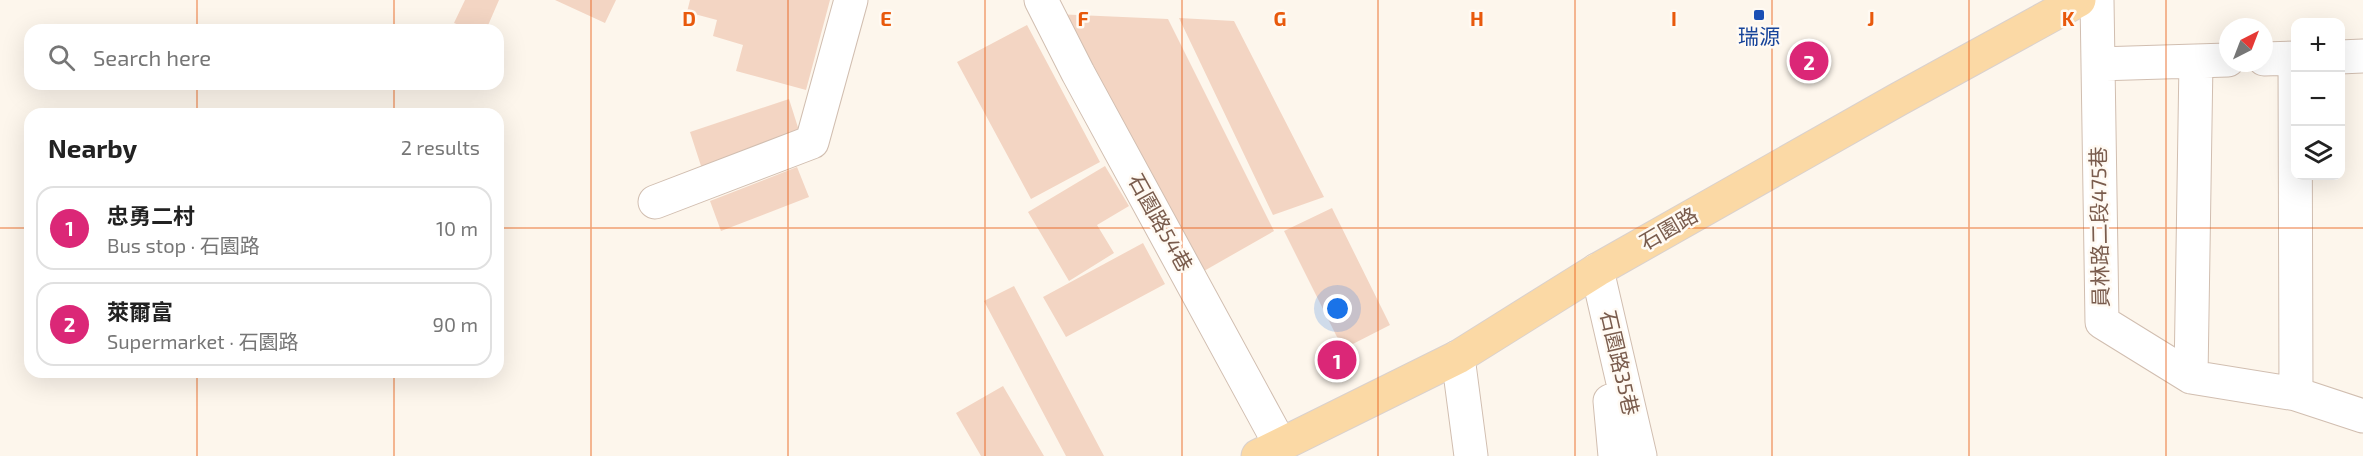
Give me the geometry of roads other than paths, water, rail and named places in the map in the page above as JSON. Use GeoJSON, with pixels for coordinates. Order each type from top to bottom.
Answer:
{"type":"FeatureCollection","features":[{"type":"Feature","properties":{"kind":"main road","name":"石園路"},"geometry":{"type":"LineString","coordinates":[[1269,450],[1458,357],[1597,270],[2079,0]]}},
{"type":"Feature","properties":{"kind":"lane"},"geometry":{"type":"LineString","coordinates":[[655,202],[812,142],[851,0]]}},
{"type":"Feature","properties":{"kind":"lane","name":"石園路54巷"},"geometry":{"type":"LineString","coordinates":[[1041,0],[1269,450]]}},
{"type":"Feature","properties":{"kind":"lane","name":"員林路二段475巷"},"geometry":{"type":"LineString","coordinates":[[2097,0],[2102,322],[2191,377],[2296,394],[2363,416]]}},
{"type":"Feature","properties":{"kind":"lane"},"geometry":{"type":"LineString","coordinates":[[2345,57],[2363,56]]}},
{"type":"Feature","properties":{"kind":"lane"},"geometry":{"type":"LineString","coordinates":[[2273,59],[2291,58]]}},
{"type":"Feature","properties":{"kind":"lane"},"geometry":{"type":"LineString","coordinates":[[2098,64],[2212,60],[2191,377]]}},
{"type":"Feature","properties":{"kind":"lane"},"geometry":{"type":"LineString","coordinates":[[2295,72],[2296,394]]}},
{"type":"Feature","properties":{"kind":"lane"},"geometry":{"type":"LineString","coordinates":[[1597,270],[1615,456]]}},
{"type":"Feature","properties":{"kind":"lane","name":"石園路35巷"},"geometry":{"type":"LineString","coordinates":[[1597,270],[1640,456]]}},
{"type":"Feature","properties":{"kind":"lane"},"geometry":{"type":"LineString","coordinates":[[1458,357],[1471,456]]}},
{"type":"Feature","properties":{"kind":"place","name":"瑞源"},"geometry":{"type":"Point","coordinates":[1759,15]}},
{"type":"Feature","properties":{"kind":"place","name":"萊爾富"},"geometry":{"type":"Point","coordinates":[1809,61]}},
{"type":"Feature","properties":{"kind":"place","name":"忠勇二村"},"geometry":{"type":"Point","coordinates":[1337,360]}}]}
